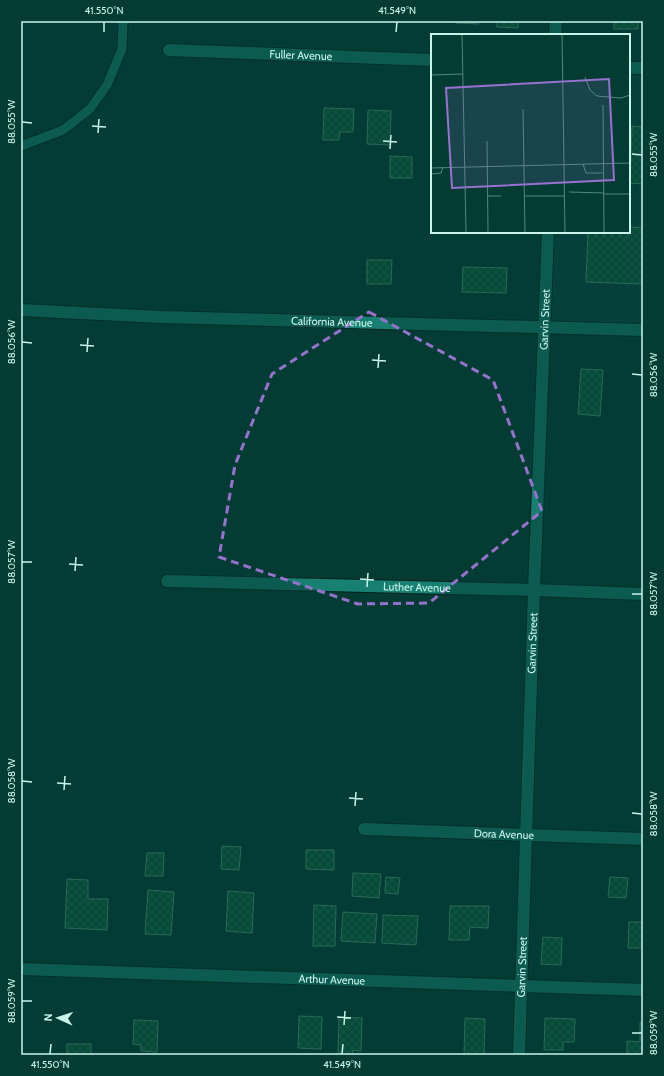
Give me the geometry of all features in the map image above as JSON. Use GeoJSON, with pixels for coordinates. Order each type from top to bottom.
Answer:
{"type":"FeatureCollection","features":[{"type":"Feature","properties":{"kind":"street"},"geometry":{"type":"LineString","coordinates":[[555,34],[556,21]]}},
{"type":"Feature","properties":{"kind":"street","name":"Fuller Avenue"},"geometry":{"type":"LineString","coordinates":[[169,50],[431,60]]}},
{"type":"Feature","properties":{"kind":"street"},"geometry":{"type":"LineString","coordinates":[[630,68],[643,68]]}},
{"type":"Feature","properties":{"kind":"street","name":"Garvin Street"},"geometry":{"type":"LineString","coordinates":[[519,1055],[534,590],[548,233]]}},
{"type":"Feature","properties":{"kind":"street","name":"California Avenue"},"geometry":{"type":"LineString","coordinates":[[21,310],[161,317],[643,330]]}},
{"type":"Feature","properties":{"kind":"street","name":"Luther Avenue"},"geometry":{"type":"LineString","coordinates":[[167,581],[643,594]]}},
{"type":"Feature","properties":{"kind":"street","name":"Dora Avenue"},"geometry":{"type":"LineString","coordinates":[[364,830],[527,834],[643,839]]}},
{"type":"Feature","properties":{"kind":"street","name":"Arthur Avenue"},"geometry":{"type":"LineString","coordinates":[[21,969],[643,990]]}},
{"type":"Feature","properties":{"kind":"lane"},"geometry":{"type":"LineString","coordinates":[[21,146],[64,130],[90,109],[107,85],[122,49],[123,21]]}},
{"type":"Feature","properties":{"kind":"highlighted area"},"geometry":{"type":"Polygon","coordinates":[[[369,312],[493,380],[542,511],[429,603],[358,604],[219,557],[235,465],[272,374],[369,312]]]}},
{"type":"Feature","properties":{"kind":"shaded area"},"geometry":{"type":"Polygon","coordinates":[[[630,71],[643,72],[643,326],[549,323],[552,233],[630,233],[630,71]]]}},
{"type":"Feature","properties":{"kind":"building"},"geometry":{"type":"Polygon","coordinates":[[[456,21],[478,21],[478,24],[456,23],[456,21]]]}},
{"type":"Feature","properties":{"kind":"building"},"geometry":{"type":"Polygon","coordinates":[[[497,21],[518,21],[518,28],[497,27],[497,21]]]}},
{"type":"Feature","properties":{"kind":"building"},"geometry":{"type":"Polygon","coordinates":[[[614,21],[638,21],[638,29],[614,29],[614,21]]]}},
{"type":"Feature","properties":{"kind":"building"},"geometry":{"type":"Polygon","coordinates":[[[324,108],[354,109],[353,132],[340,132],[339,140],[323,140],[324,108]]]}},
{"type":"Feature","properties":{"kind":"building"},"geometry":{"type":"Polygon","coordinates":[[[368,110],[391,111],[390,145],[367,144],[368,110]]]}},
{"type":"Feature","properties":{"kind":"building"},"geometry":{"type":"Polygon","coordinates":[[[632,126],[643,127],[643,184],[630,183],[632,126]]]}},
{"type":"Feature","properties":{"kind":"building"},"geometry":{"type":"Polygon","coordinates":[[[390,156],[412,157],[412,178],[390,178],[390,156]]]}},
{"type":"Feature","properties":{"kind":"building"},"geometry":{"type":"Polygon","coordinates":[[[630,227],[643,228],[643,284],[586,282],[588,233],[630,233],[630,227]]]}},
{"type":"Feature","properties":{"kind":"building"},"geometry":{"type":"Polygon","coordinates":[[[367,260],[392,260],[391,284],[367,284],[367,260]]]}},
{"type":"Feature","properties":{"kind":"building"},"geometry":{"type":"Polygon","coordinates":[[[463,267],[507,268],[506,293],[462,292],[463,267]]]}},
{"type":"Feature","properties":{"kind":"building"},"geometry":{"type":"Polygon","coordinates":[[[581,369],[603,370],[600,416],[578,414],[581,369]]]}},
{"type":"Feature","properties":{"kind":"building"},"geometry":{"type":"Polygon","coordinates":[[[222,846],[241,847],[239,870],[221,869],[222,846]]]}},
{"type":"Feature","properties":{"kind":"building"},"geometry":{"type":"Polygon","coordinates":[[[306,850],[334,850],[334,870],[306,869],[306,850]]]}},
{"type":"Feature","properties":{"kind":"building"},"geometry":{"type":"Polygon","coordinates":[[[147,853],[164,853],[163,876],[145,876],[147,853]]]}},
{"type":"Feature","properties":{"kind":"building"},"geometry":{"type":"Polygon","coordinates":[[[353,873],[381,874],[379,898],[352,896],[353,873]]]}},
{"type":"Feature","properties":{"kind":"building"},"geometry":{"type":"Polygon","coordinates":[[[386,877],[400,878],[398,894],[385,893],[386,877]]]}},
{"type":"Feature","properties":{"kind":"building"},"geometry":{"type":"Polygon","coordinates":[[[610,877],[628,878],[626,898],[608,897],[610,877]]]}},
{"type":"Feature","properties":{"kind":"building"},"geometry":{"type":"Polygon","coordinates":[[[67,879],[88,880],[88,899],[108,899],[107,930],[65,928],[67,879]]]}},
{"type":"Feature","properties":{"kind":"building"},"geometry":{"type":"Polygon","coordinates":[[[148,890],[174,892],[171,935],[145,934],[148,890]]]}},
{"type":"Feature","properties":{"kind":"building"},"geometry":{"type":"Polygon","coordinates":[[[228,891],[254,893],[252,933],[226,931],[228,891]]]}},
{"type":"Feature","properties":{"kind":"building"},"geometry":{"type":"Polygon","coordinates":[[[314,905],[336,906],[335,946],[313,946],[314,905]]]}},
{"type":"Feature","properties":{"kind":"building"},"geometry":{"type":"Polygon","coordinates":[[[450,906],[489,906],[488,928],[470,927],[469,940],[449,940],[450,906]]]}},
{"type":"Feature","properties":{"kind":"building"},"geometry":{"type":"Polygon","coordinates":[[[343,912],[377,914],[375,943],[341,941],[343,912]]]}},
{"type":"Feature","properties":{"kind":"building"},"geometry":{"type":"Polygon","coordinates":[[[383,915],[418,916],[416,945],[382,943],[383,915]]]}},
{"type":"Feature","properties":{"kind":"building"},"geometry":{"type":"Polygon","coordinates":[[[629,922],[643,922],[643,948],[628,948],[629,922]]]}},
{"type":"Feature","properties":{"kind":"building"},"geometry":{"type":"Polygon","coordinates":[[[543,937],[562,938],[561,965],[541,964],[543,937]]]}},
{"type":"Feature","properties":{"kind":"building"},"geometry":{"type":"Polygon","coordinates":[[[299,1016],[322,1017],[321,1049],[298,1048],[299,1016]]]}},
{"type":"Feature","properties":{"kind":"building"},"geometry":{"type":"Polygon","coordinates":[[[339,1017],[362,1018],[361,1051],[353,1050],[352,1055],[338,1055],[339,1017]]]}},
{"type":"Feature","properties":{"kind":"building"},"geometry":{"type":"Polygon","coordinates":[[[465,1018],[485,1019],[484,1055],[464,1055],[465,1018]]]}},
{"type":"Feature","properties":{"kind":"building"},"geometry":{"type":"Polygon","coordinates":[[[545,1018],[575,1019],[574,1042],[563,1042],[563,1050],[544,1050],[545,1018]]]}},
{"type":"Feature","properties":{"kind":"building"},"geometry":{"type":"Polygon","coordinates":[[[134,1020],[158,1021],[157,1052],[141,1051],[141,1045],[133,1044],[134,1020]]]}},
{"type":"Feature","properties":{"kind":"building"},"geometry":{"type":"Polygon","coordinates":[[[640,1022],[643,1022],[643,1055],[627,1055],[627,1041],[640,1042],[640,1022]]]}},
{"type":"Feature","properties":{"kind":"building"},"geometry":{"type":"Polygon","coordinates":[[[67,1044],[91,1044],[91,1055],[67,1055],[67,1044]]]}}]}
